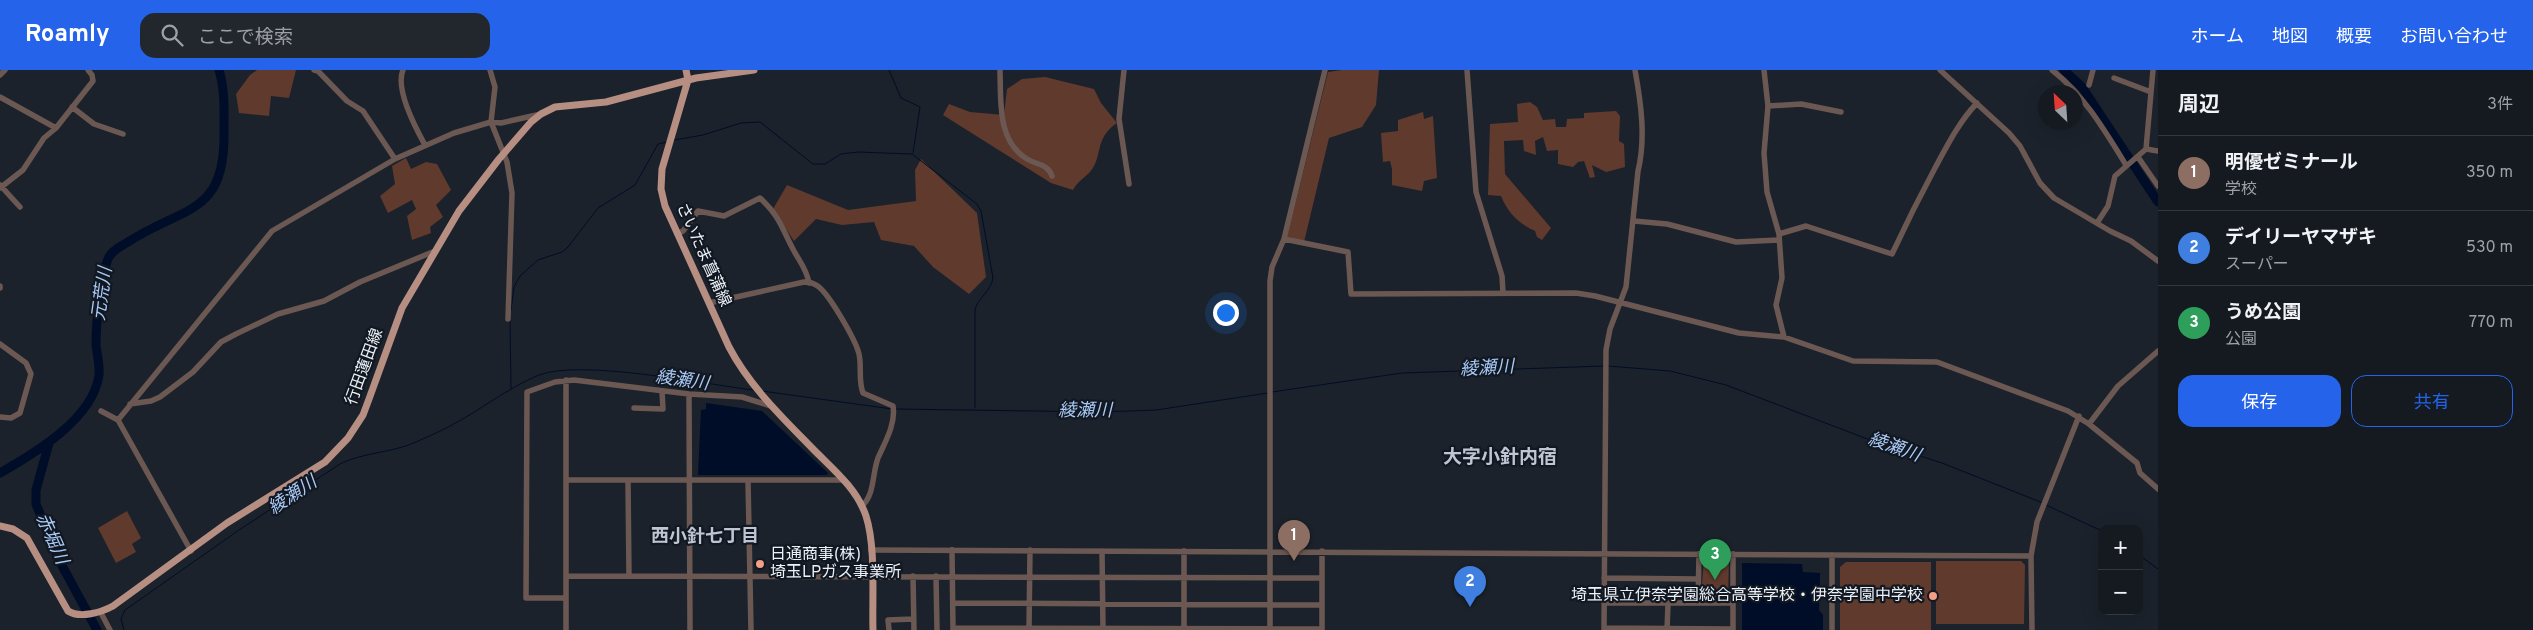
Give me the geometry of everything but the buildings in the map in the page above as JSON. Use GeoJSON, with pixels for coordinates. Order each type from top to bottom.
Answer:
{"type":"FeatureCollection","features":[{"type":"Feature","properties":{"kind":"main road","name":"さいたま菖蒲線"},"geometry":{"type":"LineString","coordinates":[[686,70],[688,80],[662,169],[661,180],[665,206],[735,359],[769,404]]}},
{"type":"Feature","properties":{"kind":"main road","name":"行田蓮田線"},"geometry":{"type":"LineString","coordinates":[[0,526],[13,528],[27,538],[65,608],[72,614],[99,613],[132,594],[227,523],[325,462],[348,438],[363,415],[370,399],[402,308],[435,251],[459,211],[503,154],[541,114],[556,107],[606,102],[688,80],[754,70]]}},
{"type":"Feature","properties":{"kind":"main road"},"geometry":{"type":"LineString","coordinates":[[769,404],[844,480],[862,506],[870,529],[873,630]]}},
{"type":"Feature","properties":{"kind":"street"},"geometry":{"type":"LineString","coordinates":[[0,75],[5,70]]}},
{"type":"Feature","properties":{"kind":"street"},"geometry":{"type":"LineString","coordinates":[[20,207],[1,186],[23,170],[44,138],[56,128],[93,81],[92,75],[88,70]]}},
{"type":"Feature","properties":{"kind":"street"},"geometry":{"type":"LineString","coordinates":[[314,70],[347,101],[363,111],[395,160]]}},
{"type":"Feature","properties":{"kind":"street"},"geometry":{"type":"LineString","coordinates":[[402,70],[401,84],[413,124],[425,145]]}},
{"type":"Feature","properties":{"kind":"street"},"geometry":{"type":"LineString","coordinates":[[490,70],[495,87],[491,122],[507,162],[512,193],[508,319]]}},
{"type":"Feature","properties":{"kind":"street"},"geometry":{"type":"LineString","coordinates":[[1000,70],[1002,117],[1009,140],[1022,156],[1048,167],[1052,176]]}},
{"type":"Feature","properties":{"kind":"street"},"geometry":{"type":"LineString","coordinates":[[1124,70],[1118,105],[1129,184]]}},
{"type":"Feature","properties":{"kind":"street"},"geometry":{"type":"LineString","coordinates":[[1270,630],[1270,281],[1272,267],[1284,239],[1325,70]]}},
{"type":"Feature","properties":{"kind":"street"},"geometry":{"type":"LineString","coordinates":[[1467,70],[1476,192],[1502,276],[1503,293]]}},
{"type":"Feature","properties":{"kind":"street"},"geometry":{"type":"LineString","coordinates":[[1635,70],[1641,103],[1643,153],[1638,171],[1626,287],[1610,329],[1606,361],[1604,629],[1732,630],[1733,554]]}},
{"type":"Feature","properties":{"kind":"street"},"geometry":{"type":"LineString","coordinates":[[1764,70],[1768,106],[1764,137],[1767,192],[1779,237],[1782,278],[1776,305],[1784,336]]}},
{"type":"Feature","properties":{"kind":"street"},"geometry":{"type":"LineString","coordinates":[[1940,70],[1977,103],[2020,146],[2040,183],[2054,198],[2131,241],[2158,261]]}},
{"type":"Feature","properties":{"kind":"street"},"geometry":{"type":"LineString","coordinates":[[2052,70],[2068,83],[2085,102],[2131,161],[2158,186]]}},
{"type":"Feature","properties":{"kind":"street"},"geometry":{"type":"LineString","coordinates":[[2089,85],[2093,70]]}},
{"type":"Feature","properties":{"kind":"street"},"geometry":{"type":"LineString","coordinates":[[2097,223],[2108,206],[2115,176],[2146,149],[2155,70]]}},
{"type":"Feature","properties":{"kind":"street"},"geometry":{"type":"LineString","coordinates":[[2114,78],[2151,92]]}},
{"type":"Feature","properties":{"kind":"street"},"geometry":{"type":"LineString","coordinates":[[0,97],[56,128]]}},
{"type":"Feature","properties":{"kind":"street"},"geometry":{"type":"LineString","coordinates":[[1634,221],[1667,224],[1736,242],[1779,237],[1806,226],[1892,254],[1921,192],[1952,136],[1977,103]]}},
{"type":"Feature","properties":{"kind":"street"},"geometry":{"type":"LineString","coordinates":[[1768,106],[1802,104],[1841,112]]}},
{"type":"Feature","properties":{"kind":"street"},"geometry":{"type":"LineString","coordinates":[[72,107],[94,124],[123,134]]}},
{"type":"Feature","properties":{"kind":"street"},"geometry":{"type":"LineString","coordinates":[[118,420],[272,231],[395,160],[425,145],[491,122],[500,123],[541,114]]}},
{"type":"Feature","properties":{"kind":"street"},"geometry":{"type":"LineString","coordinates":[[2146,149],[2158,151]]}},
{"type":"Feature","properties":{"kind":"street"},"geometry":{"type":"LineString","coordinates":[[677,234],[683,231],[698,211],[724,216],[760,198],[778,217],[808,274],[809,283]]}},
{"type":"Feature","properties":{"kind":"street"},"geometry":{"type":"LineString","coordinates":[[1284,239],[1348,252],[1351,294],[1576,292],[1752,336],[1784,336],[1853,361],[1937,362],[2079,416],[2137,464],[2140,473],[2158,489]]}},
{"type":"Feature","properties":{"kind":"street"},"geometry":{"type":"LineString","coordinates":[[130,404],[151,401],[160,397],[193,372],[221,342],[236,334],[278,314],[324,301],[360,282],[435,251]]}},
{"type":"Feature","properties":{"kind":"street"},"geometry":{"type":"LineString","coordinates":[[709,304],[809,283],[816,285],[823,291],[859,354],[861,386],[864,393],[893,406],[892,421],[878,459],[869,497],[862,506]]}},
{"type":"Feature","properties":{"kind":"street"},"geometry":{"type":"LineString","coordinates":[[0,344],[26,363],[31,374],[20,413],[11,418],[0,417]]}},
{"type":"Feature","properties":{"kind":"street"},"geometry":{"type":"LineString","coordinates":[[2089,424],[2118,386],[2158,350]]}},
{"type":"Feature","properties":{"kind":"street"},"geometry":{"type":"LineString","coordinates":[[566,380],[566,630]]}},
{"type":"Feature","properties":{"kind":"street"},"geometry":{"type":"LineString","coordinates":[[566,598],[526,598],[527,392],[566,380],[689,394],[742,397],[769,404]]}},
{"type":"Feature","properties":{"kind":"street"},"geometry":{"type":"LineString","coordinates":[[634,408],[663,408],[662,391]]}},
{"type":"Feature","properties":{"kind":"street"},"geometry":{"type":"LineString","coordinates":[[689,394],[690,630]]}},
{"type":"Feature","properties":{"kind":"street"},"geometry":{"type":"LineString","coordinates":[[101,411],[118,420],[191,551]]}},
{"type":"Feature","properties":{"kind":"street"},"geometry":{"type":"LineString","coordinates":[[2032,630],[2031,556],[2038,522],[2079,416]]}},
{"type":"Feature","properties":{"kind":"street"},"geometry":{"type":"LineString","coordinates":[[566,480],[844,480]]}},
{"type":"Feature","properties":{"kind":"street"},"geometry":{"type":"LineString","coordinates":[[628,480],[629,576]]}},
{"type":"Feature","properties":{"kind":"street"},"geometry":{"type":"LineString","coordinates":[[748,480],[751,630]]}},
{"type":"Feature","properties":{"kind":"street"},"geometry":{"type":"LineString","coordinates":[[871,550],[2031,556]]}},
{"type":"Feature","properties":{"kind":"street"},"geometry":{"type":"LineString","coordinates":[[952,550],[953,629],[1270,630],[1322,630],[1322,551]]}},
{"type":"Feature","properties":{"kind":"street"},"geometry":{"type":"LineString","coordinates":[[1029,629],[1030,550]]}},
{"type":"Feature","properties":{"kind":"street"},"geometry":{"type":"LineString","coordinates":[[1102,551],[1103,628]]}},
{"type":"Feature","properties":{"kind":"street"},"geometry":{"type":"LineString","coordinates":[[1184,551],[1184,629]]}},
{"type":"Feature","properties":{"kind":"street"},"geometry":{"type":"LineString","coordinates":[[1698,603],[1699,554]]}},
{"type":"Feature","properties":{"kind":"street"},"geometry":{"type":"LineString","coordinates":[[1832,555],[1832,630]]}},
{"type":"Feature","properties":{"kind":"street"},"geometry":{"type":"LineString","coordinates":[[566,576],[1322,578]]}},
{"type":"Feature","properties":{"kind":"street"},"geometry":{"type":"LineString","coordinates":[[913,576],[914,630]]}},
{"type":"Feature","properties":{"kind":"street"},"geometry":{"type":"LineString","coordinates":[[936,576],[937,630]]}},
{"type":"Feature","properties":{"kind":"street"},"geometry":{"type":"LineString","coordinates":[[1604,578],[1698,579]]}},
{"type":"Feature","properties":{"kind":"street"},"geometry":{"type":"LineString","coordinates":[[952,603],[1322,605]]}},
{"type":"Feature","properties":{"kind":"street"},"geometry":{"type":"LineString","coordinates":[[1604,603],[1733,603]]}},
{"type":"Feature","properties":{"kind":"street"},"geometry":{"type":"LineString","coordinates":[[1667,629],[1668,604]]}},
{"type":"Feature","properties":{"kind":"street"},"geometry":{"type":"LineString","coordinates":[[99,613],[110,630]]}},
{"type":"Feature","properties":{"kind":"street"},"geometry":{"type":"LineString","coordinates":[[888,630],[888,620],[913,619]]}},
{"type":"Feature","properties":{"kind":"shaded area"},"geometry":{"type":"Polygon","coordinates":[[[257,70],[296,70],[289,98],[271,96],[269,116],[239,113],[236,94],[250,75],[257,70]]]}},
{"type":"Feature","properties":{"kind":"shaded area"},"geometry":{"type":"Polygon","coordinates":[[[1379,70],[1376,105],[1362,127],[1329,138],[1304,242],[1287,237],[1328,72],[1379,70]]]}},
{"type":"Feature","properties":{"kind":"shaded area"},"geometry":{"type":"Polygon","coordinates":[[[1045,77],[1094,89],[1101,103],[1117,123],[1105,135],[1094,167],[1073,190],[1051,183],[943,115],[949,104],[970,112],[1004,115],[1007,89],[1022,79],[1045,77]]]}},
{"type":"Feature","properties":{"kind":"shaded area"},"geometry":{"type":"Polygon","coordinates":[[[1530,102],[1537,107],[1543,120],[1555,119],[1556,127],[1566,127],[1567,119],[1584,118],[1584,113],[1616,111],[1620,116],[1619,141],[1624,144],[1625,167],[1606,172],[1592,165],[1595,177],[1590,178],[1584,161],[1578,162],[1573,167],[1558,164],[1558,150],[1547,151],[1543,137],[1535,141],[1536,155],[1524,151],[1523,140],[1504,141],[1505,174],[1551,228],[1542,240],[1537,237],[1535,231],[1515,217],[1507,208],[1501,196],[1488,195],[1490,124],[1518,122],[1517,104],[1530,102]]]}},
{"type":"Feature","properties":{"kind":"shaded area"},"geometry":{"type":"Polygon","coordinates":[[[1423,112],[1424,119],[1433,116],[1437,178],[1424,181],[1422,191],[1392,185],[1390,161],[1383,162],[1381,133],[1398,131],[1398,120],[1423,112]]]}},
{"type":"Feature","properties":{"kind":"shaded area"},"geometry":{"type":"Polygon","coordinates":[[[406,158],[411,169],[426,162],[437,164],[451,190],[436,205],[443,217],[430,227],[431,233],[412,240],[407,216],[416,209],[412,200],[388,213],[380,196],[395,184],[392,166],[406,158]]]}},
{"type":"Feature","properties":{"kind":"shaded area"},"geometry":{"type":"Polygon","coordinates":[[[921,159],[977,213],[986,277],[969,294],[933,267],[914,246],[881,240],[874,222],[842,225],[816,219],[794,241],[773,209],[787,185],[848,210],[916,201],[915,170],[921,159]]]}},
{"type":"Feature","properties":{"kind":"shaded area"},"geometry":{"type":"Polygon","coordinates":[[[127,511],[141,538],[132,544],[136,552],[116,563],[98,528],[127,511]]]}},
{"type":"Feature","properties":{"kind":"shaded area"},"geometry":{"type":"Polygon","coordinates":[[[1704,557],[1729,557],[1728,601],[1703,601],[1701,598],[1704,557]]]}},
{"type":"Feature","properties":{"kind":"shaded area"},"geometry":{"type":"Polygon","coordinates":[[[1936,561],[2021,561],[2025,565],[2024,624],[1936,624],[1936,561]]]}},
{"type":"Feature","properties":{"kind":"shaded area"},"geometry":{"type":"Polygon","coordinates":[[[1846,562],[1931,562],[1931,630],[1840,630],[1840,567],[1846,562]]]}},
{"type":"Feature","properties":{"kind":"water"},"geometry":{"type":"Polygon","coordinates":[[[706,403],[762,411],[828,473],[827,475],[698,475],[701,410],[706,409],[706,403]]]}},
{"type":"Feature","properties":{"kind":"water"},"geometry":{"type":"Polygon","coordinates":[[[1742,563],[1802,564],[1803,572],[1820,573],[1819,610],[1823,615],[1823,630],[1742,630],[1742,563]]]}},
{"type":"Feature","properties":{"kind":"waterway","name":"元荒川"},"geometry":{"type":"LineString","coordinates":[[0,473],[45,445],[60,433],[86,406],[94,391],[99,375],[96,345],[99,301],[105,267],[109,256],[122,245],[198,204],[210,193],[218,179],[223,158],[224,130],[223,92],[219,70]]}},
{"type":"Feature","properties":{"kind":"waterway"},"geometry":{"type":"LineString","coordinates":[[889,70],[901,98],[920,107],[913,153]]}},
{"type":"Feature","properties":{"kind":"waterway"},"geometry":{"type":"LineString","coordinates":[[2064,70],[2082,87],[2158,202]]}},
{"type":"Feature","properties":{"kind":"waterway"},"geometry":{"type":"LineString","coordinates":[[674,140],[703,135],[741,123],[760,122],[813,164],[825,164],[841,154],[858,152],[912,154],[977,204],[981,211],[993,278],[990,287],[975,309],[975,408]]}},
{"type":"Feature","properties":{"kind":"waterway"},"geometry":{"type":"LineString","coordinates":[[511,310],[514,287],[520,276],[538,260],[562,252],[568,247],[598,208],[635,185],[658,144],[667,142]]}},
{"type":"Feature","properties":{"kind":"waterway"},"geometry":{"type":"LineString","coordinates":[[510,319],[511,388]]}},
{"type":"Feature","properties":{"kind":"waterway","name":"綾瀬川"},"geometry":{"type":"LineString","coordinates":[[1272,392],[1402,373],[1604,366]]}},
{"type":"Feature","properties":{"kind":"waterway","name":"綾瀬川"},"geometry":{"type":"LineString","coordinates":[[1608,366],[1670,371],[1726,385],[1870,440],[1942,463],[2043,503]]}},
{"type":"Feature","properties":{"kind":"waterway","name":"綾瀬川"},"geometry":{"type":"LineString","coordinates":[[124,630],[121,619],[125,610],[239,530],[340,464],[416,442],[450,426],[516,386],[539,375],[558,371],[612,371],[753,390]]}},
{"type":"Feature","properties":{"kind":"waterway","name":"綾瀬川"},"geometry":{"type":"LineString","coordinates":[[762,391],[892,409]]}},
{"type":"Feature","properties":{"kind":"waterway","name":"綾瀬川"},"geometry":{"type":"LineString","coordinates":[[896,409],[1101,412],[1156,410],[1268,393]]}},
{"type":"Feature","properties":{"kind":"waterway","name":"赤堀川"},"geometry":{"type":"LineString","coordinates":[[49,443],[36,490],[36,504],[60,562],[97,630]]}},
{"type":"Feature","properties":{"kind":"waterway","name":"綾瀬川"},"geometry":{"type":"LineString","coordinates":[[2046,505],[2098,529]]}},
{"type":"Feature","properties":{"kind":"waterway","name":"綾瀬川"},"geometry":{"type":"LineString","coordinates":[[2143,558],[2158,569]]}},
{"type":"Feature","properties":{"kind":"place","name":"明優ゼミナール"},"geometry":{"type":"Point","coordinates":[1294,561]}},
{"type":"Feature","properties":{"kind":"place","name":"日通商事(株) 埼玉LPガス事業所"},"geometry":{"type":"Point","coordinates":[760,564]}},
{"type":"Feature","properties":{"kind":"place","name":"うめ公園"},"geometry":{"type":"Point","coordinates":[1715,580]}},
{"type":"Feature","properties":{"kind":"place","name":"埼玉県立伊奈学園総合高等学校・伊奈学園中学校"},"geometry":{"type":"Point","coordinates":[1933,596]}},
{"type":"Feature","properties":{"kind":"place","name":"デイリーヤマザキ"},"geometry":{"type":"Point","coordinates":[1470,607]}},
{"type":"Feature","properties":{"kind":"district","name":"大字小針内宿"},"geometry":{"type":"Point","coordinates":[1500,458]}},
{"type":"Feature","properties":{"kind":"district","name":"西小針七丁目"},"geometry":{"type":"Point","coordinates":[705,537]}}]}
